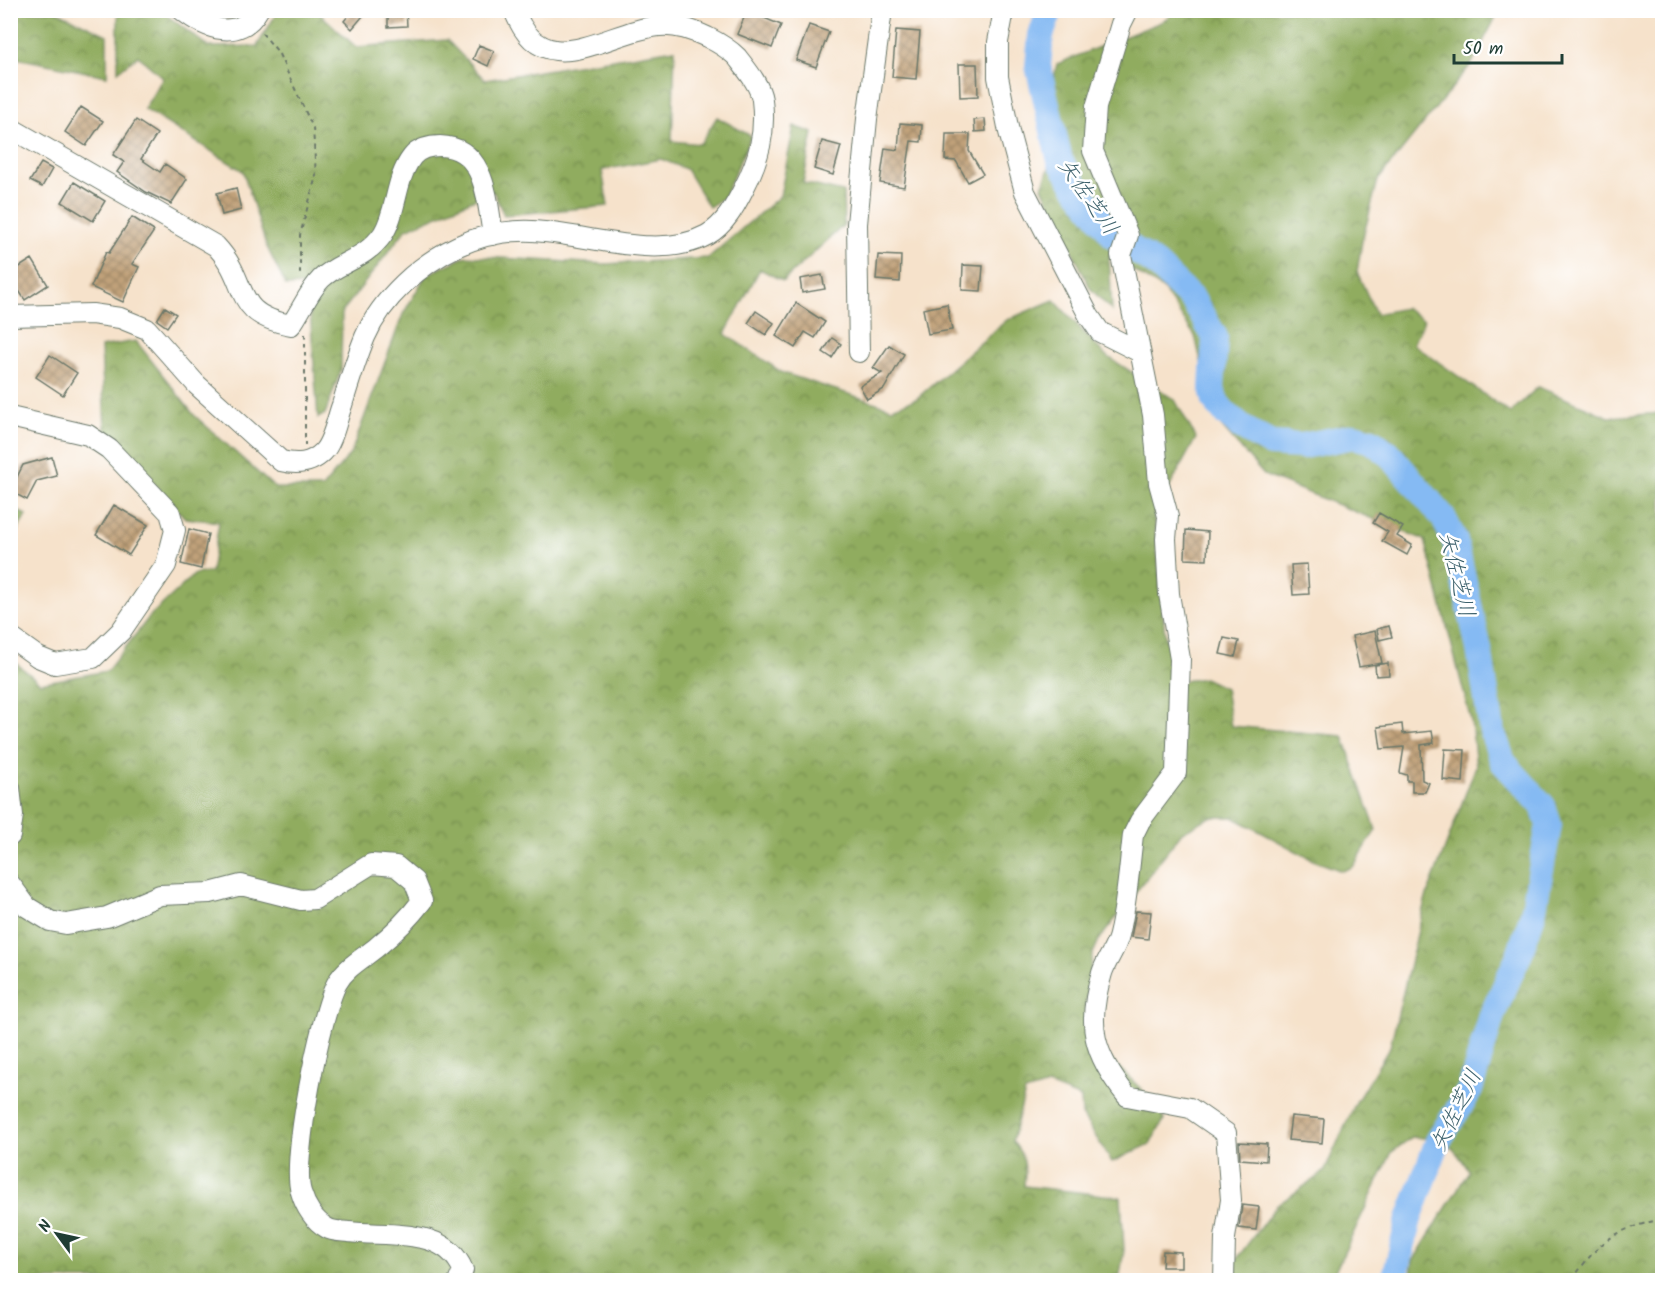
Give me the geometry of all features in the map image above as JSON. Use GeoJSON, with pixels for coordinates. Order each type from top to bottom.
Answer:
{"type":"FeatureCollection","features":[{"type":"Feature","properties":{"kind":"street"},"geometry":{"type":"LineString","coordinates":[[182,10],[195,21],[213,30],[233,29],[255,16]]}},
{"type":"Feature","properties":{"kind":"street"},"geometry":{"type":"LineString","coordinates":[[10,316],[92,314],[120,318],[147,329],[196,385],[281,461],[293,464],[305,463],[324,451],[366,335],[392,297],[412,276],[438,256],[466,242],[493,235],[532,231],[588,240],[685,245],[709,234],[730,214],[753,171],[764,136],[762,98],[750,73],[734,53],[688,28],[659,26],[625,33],[594,46],[572,51],[551,50],[530,38],[518,22],[514,10]]}},
{"type":"Feature","properties":{"kind":"street"},"geometry":{"type":"LineString","coordinates":[[859,352],[857,224],[867,119],[882,10]]}},
{"type":"Feature","properties":{"kind":"street"},"geometry":{"type":"LineString","coordinates":[[1004,10],[998,42],[998,77],[1009,132],[1025,192],[1089,316],[1100,332],[1140,352]]}},
{"type":"Feature","properties":{"kind":"street"},"geometry":{"type":"LineString","coordinates":[[1128,10],[1121,24],[1096,107],[1093,151],[1128,235],[1122,255],[1153,415],[1159,483],[1168,516],[1166,539],[1169,594],[1180,659],[1176,773],[1140,821],[1133,835],[1118,939],[1102,972],[1092,1020],[1094,1041],[1102,1059],[1127,1096],[1190,1108],[1226,1133],[1231,1200],[1225,1238],[1224,1281]]}},
{"type":"Feature","properties":{"kind":"street"},"geometry":{"type":"LineString","coordinates":[[14,130],[216,246],[231,261],[245,300],[256,314],[272,322],[291,325],[321,279],[362,256],[383,233],[399,185],[412,156],[429,146],[444,146],[467,154],[475,164],[485,187],[493,235]]}},
{"type":"Feature","properties":{"kind":"street"},"geometry":{"type":"LineString","coordinates":[[10,417],[88,435],[110,449],[170,513],[175,530],[165,565],[122,631],[93,658],[55,664],[38,657],[10,637]]}},
{"type":"Feature","properties":{"kind":"street"},"geometry":{"type":"LineString","coordinates":[[10,788],[13,814],[10,836]]}},
{"type":"Feature","properties":{"kind":"street"},"geometry":{"type":"LineString","coordinates":[[10,884],[27,907],[50,921],[66,924],[107,917],[160,895],[210,893],[241,885],[301,900],[315,899],[371,864],[396,866],[414,880],[422,901],[410,918],[352,966],[338,982],[324,1013],[305,1113],[300,1158],[300,1191],[312,1215],[328,1229],[427,1239],[447,1249],[458,1258],[463,1270],[459,1281]]}},
{"type":"Feature","properties":{"kind":"path"},"geometry":{"type":"LineString","coordinates":[[255,16],[278,52],[313,128],[316,176],[300,235],[300,279]]}},
{"type":"Feature","properties":{"kind":"path"},"geometry":{"type":"LineString","coordinates":[[305,304],[305,463]]}},
{"type":"Feature","properties":{"kind":"path"},"geometry":{"type":"LineString","coordinates":[[1572,1281],[1602,1242],[1622,1230],[1662,1219]]}},
{"type":"Feature","properties":{"kind":"green space"},"geometry":{"type":"Polygon","coordinates":[[[10,11],[56,11],[107,35],[107,76],[11,57],[10,11]]]}},
{"type":"Feature","properties":{"kind":"green space"},"geometry":{"type":"Polygon","coordinates":[[[118,11],[161,11],[209,47],[257,46],[278,11],[317,11],[356,47],[447,40],[485,80],[675,49],[672,141],[700,144],[717,117],[751,136],[724,197],[709,207],[686,169],[661,159],[602,170],[608,206],[504,215],[493,191],[406,229],[342,312],[341,370],[325,414],[318,418],[308,285],[286,286],[266,245],[243,171],[144,109],[163,78],[138,56],[118,71],[118,11]]]}},
{"type":"Feature","properties":{"kind":"green space"},"geometry":{"type":"Polygon","coordinates":[[[1176,11],[1499,11],[1472,63],[1378,180],[1362,241],[1357,272],[1376,314],[1405,308],[1424,320],[1413,344],[1510,413],[1538,387],[1609,417],[1662,413],[1662,1280],[1410,1280],[1413,1261],[1469,1171],[1457,1153],[1446,1144],[1432,1139],[1412,1137],[1392,1152],[1331,1280],[1221,1280],[1276,1206],[1324,1172],[1356,1102],[1390,1047],[1425,901],[1476,766],[1471,721],[1425,540],[1264,475],[1215,419],[1195,336],[1163,289],[1109,256],[1112,311],[1090,288],[1042,187],[1059,142],[1051,88],[1057,64],[1161,22],[1176,11]]]}},
{"type":"Feature","properties":{"kind":"green space"},"geometry":{"type":"Polygon","coordinates":[[[794,126],[813,133],[803,183],[843,192],[844,225],[783,281],[760,269],[725,334],[783,373],[892,408],[916,399],[1007,320],[1054,300],[1105,355],[1175,400],[1196,438],[1154,516],[1165,635],[1177,682],[1204,678],[1225,688],[1231,726],[1343,736],[1376,830],[1353,867],[1342,871],[1313,860],[1233,817],[1210,817],[1182,832],[1099,940],[1092,956],[1085,1010],[1091,1041],[1162,1109],[1164,1120],[1150,1144],[1112,1162],[1082,1115],[1081,1098],[1048,1085],[1025,1092],[1012,1141],[1024,1162],[1024,1186],[1121,1197],[1124,1250],[1119,1280],[11,1280],[10,658],[40,683],[107,671],[150,616],[195,574],[211,572],[219,522],[185,518],[105,429],[101,347],[136,341],[194,415],[275,488],[322,488],[351,453],[403,314],[426,275],[466,256],[605,264],[708,258],[780,196],[794,126]]]}},
{"type":"Feature","properties":{"kind":"green space"},"geometry":{"type":"Polygon","coordinates":[[[11,507],[26,515],[11,541],[11,507]]]}},
{"type":"Feature","properties":{"kind":"building"},"geometry":{"type":"Polygon","coordinates":[[[353,10],[368,10],[352,29],[344,21],[353,10]]]}},
{"type":"Feature","properties":{"kind":"building"},"geometry":{"type":"Polygon","coordinates":[[[388,10],[406,10],[407,26],[388,27],[388,10]]]}},
{"type":"Feature","properties":{"kind":"building"},"geometry":{"type":"Polygon","coordinates":[[[747,11],[781,25],[772,48],[737,34],[747,11]]]}},
{"type":"Feature","properties":{"kind":"building"},"geometry":{"type":"Polygon","coordinates":[[[809,25],[829,32],[816,67],[796,60],[809,25]]]}},
{"type":"Feature","properties":{"kind":"building"},"geometry":{"type":"Polygon","coordinates":[[[896,30],[920,32],[916,79],[892,77],[896,30]]]}},
{"type":"Feature","properties":{"kind":"building"},"geometry":{"type":"Polygon","coordinates":[[[479,45],[494,51],[488,66],[473,59],[479,45]]]}},
{"type":"Feature","properties":{"kind":"building"},"geometry":{"type":"Polygon","coordinates":[[[959,64],[977,64],[978,96],[960,97],[959,64]]]}},
{"type":"Feature","properties":{"kind":"building"},"geometry":{"type":"Polygon","coordinates":[[[81,107],[103,121],[86,146],[65,132],[81,107]]]}},
{"type":"Feature","properties":{"kind":"building"},"geometry":{"type":"Polygon","coordinates":[[[985,119],[986,131],[975,132],[974,120],[985,119]]]}},
{"type":"Feature","properties":{"kind":"building"},"geometry":{"type":"Polygon","coordinates":[[[136,120],[157,134],[141,159],[160,172],[165,164],[187,179],[171,204],[146,192],[117,172],[124,162],[113,155],[136,120]]]}},
{"type":"Feature","properties":{"kind":"building"},"geometry":{"type":"Polygon","coordinates":[[[900,123],[922,125],[921,142],[911,141],[904,187],[880,183],[885,148],[898,150],[900,123]]]}},
{"type":"Feature","properties":{"kind":"building"},"geometry":{"type":"Polygon","coordinates":[[[946,134],[970,134],[969,151],[983,174],[968,182],[956,161],[945,160],[946,134]]]}},
{"type":"Feature","properties":{"kind":"building"},"geometry":{"type":"Polygon","coordinates":[[[822,141],[841,146],[833,175],[814,169],[822,141]]]}},
{"type":"Feature","properties":{"kind":"building"},"geometry":{"type":"Polygon","coordinates":[[[41,163],[52,169],[42,187],[30,181],[41,163]]]}},
{"type":"Feature","properties":{"kind":"building"},"geometry":{"type":"Polygon","coordinates":[[[74,182],[105,201],[93,221],[62,202],[74,182]]]}},
{"type":"Feature","properties":{"kind":"building"},"geometry":{"type":"Polygon","coordinates":[[[236,188],[241,210],[222,215],[217,193],[236,188]]]}},
{"type":"Feature","properties":{"kind":"building"},"geometry":{"type":"Polygon","coordinates":[[[132,217],[154,231],[132,264],[139,267],[123,302],[91,287],[106,252],[109,253],[132,217]]]}},
{"type":"Feature","properties":{"kind":"building"},"geometry":{"type":"Polygon","coordinates":[[[878,255],[901,256],[900,282],[876,280],[878,255]]]}},
{"type":"Feature","properties":{"kind":"building"},"geometry":{"type":"Polygon","coordinates":[[[32,259],[48,285],[25,300],[10,277],[10,273],[32,259]]]}},
{"type":"Feature","properties":{"kind":"building"},"geometry":{"type":"Polygon","coordinates":[[[963,265],[983,266],[981,291],[962,290],[963,265]]]}},
{"type":"Feature","properties":{"kind":"building"},"geometry":{"type":"Polygon","coordinates":[[[822,275],[825,289],[802,293],[800,279],[822,275]]]}},
{"type":"Feature","properties":{"kind":"building"},"geometry":{"type":"Polygon","coordinates":[[[796,303],[825,322],[815,338],[805,332],[795,348],[776,336],[796,303]]]}},
{"type":"Feature","properties":{"kind":"building"},"geometry":{"type":"Polygon","coordinates":[[[947,304],[952,330],[928,334],[923,309],[947,304]]]}},
{"type":"Feature","properties":{"kind":"building"},"geometry":{"type":"Polygon","coordinates":[[[165,307],[176,314],[167,327],[157,320],[165,307]]]}},
{"type":"Feature","properties":{"kind":"building"},"geometry":{"type":"Polygon","coordinates":[[[756,311],[774,323],[766,335],[748,323],[756,311]]]}},
{"type":"Feature","properties":{"kind":"building"},"geometry":{"type":"Polygon","coordinates":[[[832,338],[841,344],[832,358],[823,352],[832,338]]]}},
{"type":"Feature","properties":{"kind":"building"},"geometry":{"type":"Polygon","coordinates":[[[889,345],[904,354],[884,389],[867,399],[860,386],[882,373],[873,368],[889,345]]]}},
{"type":"Feature","properties":{"kind":"building"},"geometry":{"type":"Polygon","coordinates":[[[50,355],[77,373],[63,395],[36,377],[50,355]]]}},
{"type":"Feature","properties":{"kind":"building"},"geometry":{"type":"Polygon","coordinates":[[[52,457],[57,476],[37,481],[27,500],[10,491],[23,465],[52,457]]]}},
{"type":"Feature","properties":{"kind":"building"},"geometry":{"type":"Polygon","coordinates":[[[114,505],[148,525],[129,555],[96,535],[114,505]]]}},
{"type":"Feature","properties":{"kind":"building"},"geometry":{"type":"Polygon","coordinates":[[[1379,513],[1403,527],[1397,536],[1412,545],[1407,555],[1382,541],[1388,532],[1373,523],[1379,513]]]}},
{"type":"Feature","properties":{"kind":"building"},"geometry":{"type":"Polygon","coordinates":[[[189,529],[208,534],[201,569],[181,564],[189,529]]]}},
{"type":"Feature","properties":{"kind":"building"},"geometry":{"type":"Polygon","coordinates":[[[1186,530],[1208,532],[1207,560],[1185,559],[1186,530]]]}},
{"type":"Feature","properties":{"kind":"building"},"geometry":{"type":"Polygon","coordinates":[[[1307,564],[1309,594],[1293,595],[1291,565],[1307,564]]]}},
{"type":"Feature","properties":{"kind":"building"},"geometry":{"type":"Polygon","coordinates":[[[1389,626],[1392,637],[1379,640],[1377,629],[1389,626]]]}},
{"type":"Feature","properties":{"kind":"building"},"geometry":{"type":"Polygon","coordinates":[[[1375,631],[1382,663],[1359,667],[1352,636],[1375,631]]]}},
{"type":"Feature","properties":{"kind":"building"},"geometry":{"type":"Polygon","coordinates":[[[1224,638],[1239,641],[1235,657],[1220,654],[1224,638]]]}},
{"type":"Feature","properties":{"kind":"building"},"geometry":{"type":"Polygon","coordinates":[[[1388,663],[1389,675],[1376,676],[1375,665],[1388,663]]]}},
{"type":"Feature","properties":{"kind":"building"},"geometry":{"type":"Polygon","coordinates":[[[1402,724],[1403,734],[1432,731],[1434,743],[1421,745],[1422,780],[1429,783],[1425,792],[1412,792],[1412,781],[1407,781],[1407,775],[1400,773],[1404,747],[1381,749],[1378,727],[1402,724]]]}},
{"type":"Feature","properties":{"kind":"building"},"geometry":{"type":"Polygon","coordinates":[[[1445,749],[1465,750],[1463,782],[1443,780],[1445,749]]]}},
{"type":"Feature","properties":{"kind":"building"},"geometry":{"type":"Polygon","coordinates":[[[1136,911],[1151,912],[1148,939],[1131,937],[1136,911]]]}},
{"type":"Feature","properties":{"kind":"building"},"geometry":{"type":"Polygon","coordinates":[[[1291,1116],[1324,1119],[1322,1143],[1288,1140],[1291,1116]]]}},
{"type":"Feature","properties":{"kind":"building"},"geometry":{"type":"Polygon","coordinates":[[[1239,1142],[1267,1144],[1266,1161],[1240,1159],[1239,1142]]]}},
{"type":"Feature","properties":{"kind":"building"},"geometry":{"type":"Polygon","coordinates":[[[1242,1205],[1259,1207],[1256,1230],[1239,1228],[1242,1205]]]}},
{"type":"Feature","properties":{"kind":"building"},"geometry":{"type":"Polygon","coordinates":[[[1163,1251],[1181,1252],[1181,1267],[1162,1267],[1163,1251]]]}},
{"type":"Feature","properties":{"kind":"waterway","name":"矢佐芝川"},"geometry":{"type":"LineString","coordinates":[[1050,10],[1041,35],[1038,66],[1060,161],[1079,191],[1114,236],[1157,265],[1193,300],[1215,337],[1212,388],[1215,401],[1241,427],[1271,444],[1302,446],[1354,436],[1372,441],[1389,454],[1443,517],[1455,541],[1479,649],[1492,731],[1503,762],[1543,806],[1549,825],[1533,914],[1519,955],[1492,1015],[1470,1090],[1438,1141],[1409,1219],[1394,1280]]}}]}
